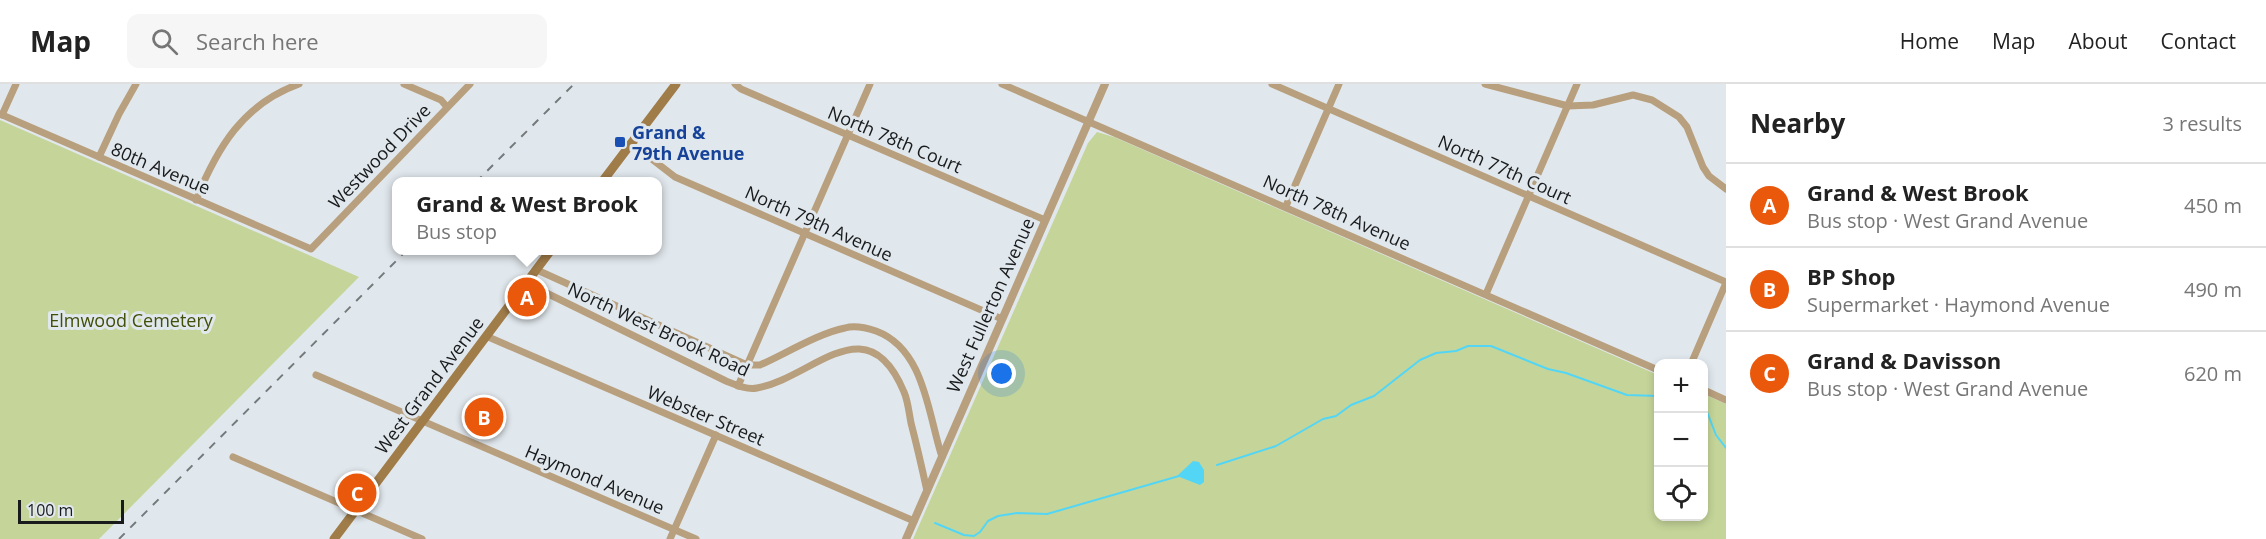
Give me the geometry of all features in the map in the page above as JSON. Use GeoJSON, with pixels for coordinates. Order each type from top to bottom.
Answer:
{"type":"FeatureCollection","features":[{"type":"Feature","properties":{"kind":"main road"},"geometry":{"type":"LineString","coordinates":[[606,177],[676,84]]}},
{"type":"Feature","properties":{"kind":"main road","name":"West Grand Avenue"},"geometry":{"type":"LineString","coordinates":[[334,539],[548,255]]}},
{"type":"Feature","properties":{"kind":"street"},"geometry":{"type":"LineString","coordinates":[[1,115],[16,84]]}},
{"type":"Feature","properties":{"kind":"street"},"geometry":{"type":"LineString","coordinates":[[99,157],[136,84]]}},
{"type":"Feature","properties":{"kind":"street"},"geometry":{"type":"LineString","coordinates":[[196,200],[220,148],[235,128],[268,100],[299,84]]}},
{"type":"Feature","properties":{"kind":"street"},"geometry":{"type":"LineString","coordinates":[[404,84],[441,100],[447,106]]}},
{"type":"Feature","properties":{"kind":"street","name":"Westwood Drive"},"geometry":{"type":"LineString","coordinates":[[311,249],[470,84]]}},
{"type":"Feature","properties":{"kind":"street","name":"North 78th Court"},"geometry":{"type":"LineString","coordinates":[[735,84],[741,89],[1045,220]]}},
{"type":"Feature","properties":{"kind":"street"},"geometry":{"type":"LineString","coordinates":[[738,386],[870,84]]}},
{"type":"Feature","properties":{"kind":"street","name":"North 78th Avenue"},"geometry":{"type":"LineString","coordinates":[[1002,84],[1654,368]]}},
{"type":"Feature","properties":{"kind":"street","name":"West Fullerton Avenue"},"geometry":{"type":"LineString","coordinates":[[906,539],[1105,84]]}},
{"type":"Feature","properties":{"kind":"street","name":"North 77th Court"},"geometry":{"type":"LineString","coordinates":[[1272,84],[1726,283]]}},
{"type":"Feature","properties":{"kind":"street"},"geometry":{"type":"LineString","coordinates":[[1286,206],[1339,84]]}},
{"type":"Feature","properties":{"kind":"street"},"geometry":{"type":"LineString","coordinates":[[1485,84],[1568,106],[1593,105],[1633,95],[1652,100],[1672,112],[1687,127],[1703,167],[1726,189]]}},
{"type":"Feature","properties":{"kind":"street"},"geometry":{"type":"LineString","coordinates":[[1486,294],[1577,84]]}},
{"type":"Feature","properties":{"kind":"street","name":"80th Avenue"},"geometry":{"type":"LineString","coordinates":[[1,115],[311,249]]}},
{"type":"Feature","properties":{"kind":"street","name":"North 79th Avenue"},"geometry":{"type":"LineString","coordinates":[[631,143],[675,177],[1002,319]]}},
{"type":"Feature","properties":{"kind":"street"},"geometry":{"type":"LineString","coordinates":[[537,270],[747,365],[760,365],[845,327],[870,329],[891,337],[919,376],[925,390],[933,429],[942,457]]}},
{"type":"Feature","properties":{"kind":"street","name":"North West Brook Road"},"geometry":{"type":"LineString","coordinates":[[526,283],[738,386],[756,389],[835,353],[850,349],[879,354],[888,364],[905,394],[927,491]]}},
{"type":"Feature","properties":{"kind":"street"},"geometry":{"type":"LineString","coordinates":[[1693,359],[1726,283]]}},
{"type":"Feature","properties":{"kind":"street","name":"Webster Street"},"geometry":{"type":"LineString","coordinates":[[486,336],[914,521]]}},
{"type":"Feature","properties":{"kind":"street","name":"Haymond Avenue"},"geometry":{"type":"LineString","coordinates":[[316,375],[696,539]]}},
{"type":"Feature","properties":{"kind":"street"},"geometry":{"type":"LineString","coordinates":[[1708,392],[1726,400]]}},
{"type":"Feature","properties":{"kind":"street"},"geometry":{"type":"LineString","coordinates":[[670,539],[716,435]]}},
{"type":"Feature","properties":{"kind":"street"},"geometry":{"type":"LineString","coordinates":[[233,457],[422,539]]}},
{"type":"Feature","properties":{"kind":"green space","name":"Elmwood Cemetery"},"geometry":{"type":"Polygon","coordinates":[[[0,120],[359,277],[99,539],[0,539],[0,120]]]}},
{"type":"Feature","properties":{"kind":"green space"},"geometry":{"type":"Polygon","coordinates":[[[1097,132],[1114,137],[1654,373],[1654,521],[1708,521],[1708,396],[1726,404],[1726,539],[913,539],[1088,143],[1097,132]]]}},
{"type":"Feature","properties":{"kind":"water"},"geometry":{"type":"Polygon","coordinates":[[[1193,461],[1199,462],[1204,470],[1204,482],[1200,485],[1177,476],[1193,461]]]}},
{"type":"Feature","properties":{"kind":"waterway"},"geometry":{"type":"LineString","coordinates":[[1217,465],[1276,446],[1323,419],[1336,416],[1351,405],[1374,396],[1420,360],[1436,353],[1456,351],[1468,346],[1491,346],[1548,369],[1566,373],[1627,395],[1654,396]]}},
{"type":"Feature","properties":{"kind":"waterway"},"geometry":{"type":"LineString","coordinates":[[1707,413],[1716,435],[1726,448]]}},
{"type":"Feature","properties":{"kind":"waterway"},"geometry":{"type":"LineString","coordinates":[[935,523],[964,535],[974,536],[988,521],[998,516],[1017,513],[1047,514],[1179,476]]}},
{"type":"Feature","properties":{"kind":"railway"},"geometry":{"type":"LineString","coordinates":[[481,177],[574,84]]}},
{"type":"Feature","properties":{"kind":"railway"},"geometry":{"type":"LineString","coordinates":[[119,539],[402,255]]}},
{"type":"Feature","properties":{"kind":"place","name":"Grand & 79th Avenue"},"geometry":{"type":"Point","coordinates":[620,142]}},
{"type":"Feature","properties":{"kind":"place","name":"Grand & West Brook"},"geometry":{"type":"Point","coordinates":[527,297]}},
{"type":"Feature","properties":{"kind":"place","name":"BP Shop"},"geometry":{"type":"Point","coordinates":[484,417]}},
{"type":"Feature","properties":{"kind":"place","name":"Grand & Davisson"},"geometry":{"type":"Point","coordinates":[357,493]}}]}
